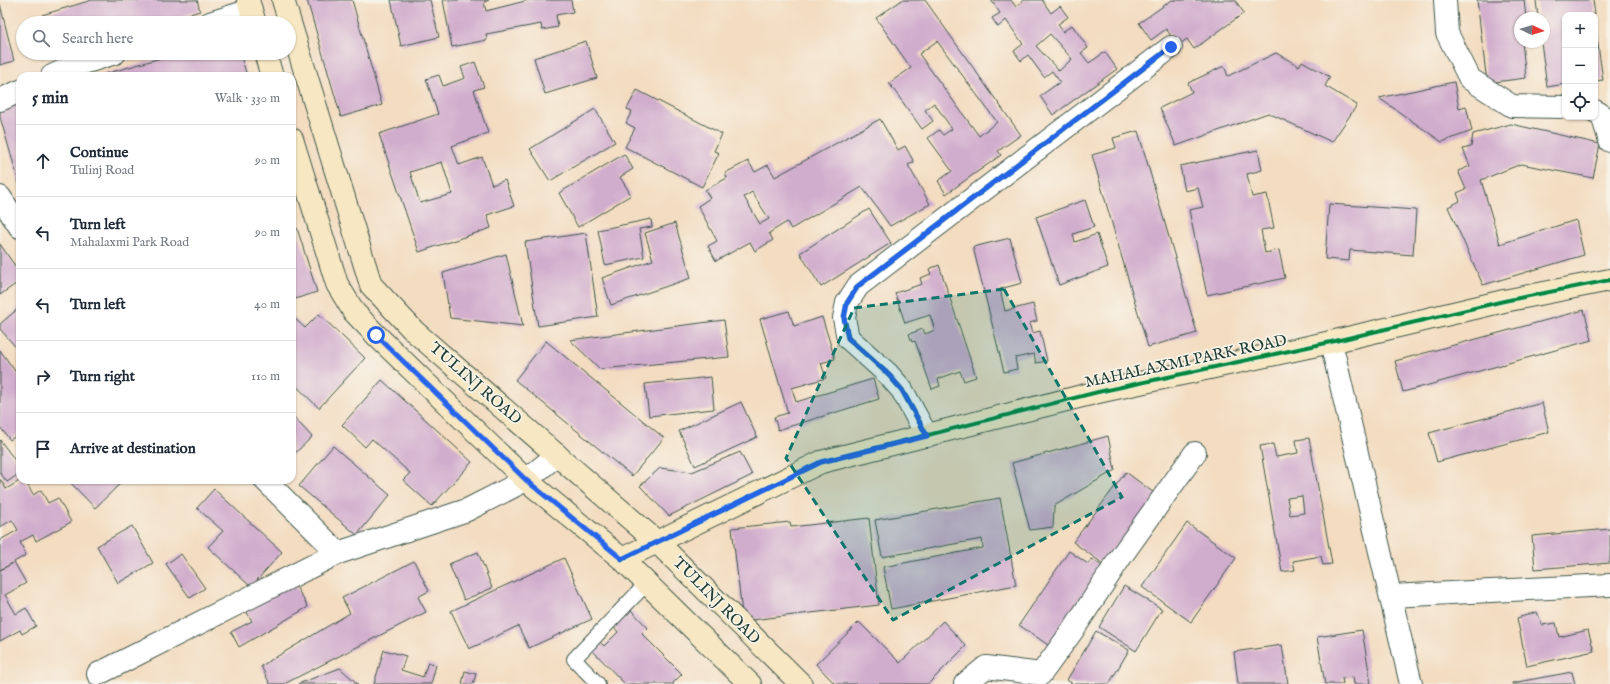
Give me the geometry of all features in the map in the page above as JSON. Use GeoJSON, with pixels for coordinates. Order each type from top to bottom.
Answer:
{"type":"FeatureCollection","features":[{"type":"Feature","properties":{"kind":"main road","name":"TULINJ ROAD"},"geometry":{"type":"LineString","coordinates":[[283,0],[288,16]]}},
{"type":"Feature","properties":{"kind":"main road","name":"TULINJ ROAD"},"geometry":{"type":"LineString","coordinates":[[296,42],[371,285],[414,331],[657,542],[801,684]]}},
{"type":"Feature","properties":{"kind":"main road"},"geometry":{"type":"LineString","coordinates":[[266,60],[271,72]]}},
{"type":"Feature","properties":{"kind":"main road","name":"TULINJ ROAD"},"geometry":{"type":"LineString","coordinates":[[296,152],[336,284],[354,312],[526,480],[622,559],[750,684]]}},
{"type":"Feature","properties":{"kind":"main road","name":"MAHALAXMI PARK ROAD"},"geometry":{"type":"LineString","coordinates":[[622,559],[821,462],[1098,392],[1331,342],[1504,301],[1610,280]]}},
{"type":"Feature","properties":{"kind":"street"},"geometry":{"type":"LineString","coordinates":[[1445,0],[1447,33],[1470,79],[1512,106],[1562,107]]}},
{"type":"Feature","properties":{"kind":"street"},"geometry":{"type":"LineString","coordinates":[[234,16],[251,11]]}},
{"type":"Feature","properties":{"kind":"street"},"geometry":{"type":"LineString","coordinates":[[927,436],[902,390],[888,374],[848,338],[844,318],[847,303],[858,286],[1171,47]]}},
{"type":"Feature","properties":{"kind":"street"},"geometry":{"type":"LineString","coordinates":[[60,72],[92,60]]}},
{"type":"Feature","properties":{"kind":"street"},"geometry":{"type":"LineString","coordinates":[[0,100],[16,93]]}},
{"type":"Feature","properties":{"kind":"street"},"geometry":{"type":"LineString","coordinates":[[1598,113],[1602,115],[1610,141]]}},
{"type":"Feature","properties":{"kind":"street"},"geometry":{"type":"LineString","coordinates":[[0,197],[16,221]]}},
{"type":"Feature","properties":{"kind":"street"},"geometry":{"type":"LineString","coordinates":[[1331,342],[1392,596],[1411,684]]}},
{"type":"Feature","properties":{"kind":"street"},"geometry":{"type":"LineString","coordinates":[[965,684],[986,667],[1041,674],[1073,630],[1122,555],[1195,453]]}},
{"type":"Feature","properties":{"kind":"street"},"geometry":{"type":"LineString","coordinates":[[98,674],[338,553],[467,510],[526,480],[557,455]]}},
{"type":"Feature","properties":{"kind":"street"},"geometry":{"type":"LineString","coordinates":[[269,484],[338,553]]}},
{"type":"Feature","properties":{"kind":"street"},"geometry":{"type":"LineString","coordinates":[[1392,596],[1610,585]]}},
{"type":"Feature","properties":{"kind":"lane"},"geometry":{"type":"LineString","coordinates":[[598,684],[574,659],[647,583]]}},
{"type":"Feature","properties":{"kind":"highlighted area"},"geometry":{"type":"Polygon","coordinates":[[[1004,289],[1122,497],[893,620],[786,458],[854,308],[1004,289]]]}},
{"type":"Feature","properties":{"kind":"building"},"geometry":{"type":"Polygon","coordinates":[[[92,0],[197,0],[200,11],[183,16],[42,15],[92,0]]]}},
{"type":"Feature","properties":{"kind":"building"},"geometry":{"type":"Polygon","coordinates":[[[307,0],[352,0],[382,105],[341,117],[307,0]]]}},
{"type":"Feature","properties":{"kind":"building"},"geometry":{"type":"Polygon","coordinates":[[[391,0],[430,0],[439,37],[401,46],[391,0]]]}},
{"type":"Feature","properties":{"kind":"building"},"geometry":{"type":"Polygon","coordinates":[[[443,0],[489,0],[484,2],[486,11],[529,0],[571,0],[573,12],[556,15],[558,27],[542,30],[541,24],[486,34],[487,40],[452,47],[443,0]]]}},
{"type":"Feature","properties":{"kind":"building"},"geometry":{"type":"Polygon","coordinates":[[[902,0],[925,0],[1021,135],[998,151],[1001,155],[946,194],[938,181],[952,171],[928,138],[939,130],[943,135],[952,129],[934,103],[925,110],[933,121],[922,129],[889,83],[911,68],[876,18],[902,0]],[[937,41],[919,54],[979,136],[997,122],[937,41]]]}},
{"type":"Feature","properties":{"kind":"building"},"geometry":{"type":"Polygon","coordinates":[[[991,0],[1011,0],[1016,7],[1024,0],[1042,0],[1051,13],[1060,6],[1068,17],[1058,24],[1063,32],[1072,25],[1088,48],[1081,53],[1089,63],[1105,52],[1117,69],[1053,115],[1040,96],[1060,82],[1052,71],[1044,77],[1028,55],[1021,61],[1014,51],[1023,44],[1006,20],[998,27],[992,18],[1000,13],[991,0]],[[1050,34],[1036,46],[1059,71],[1072,59],[1050,34]]]}},
{"type":"Feature","properties":{"kind":"building"},"geometry":{"type":"Polygon","coordinates":[[[1172,0],[1235,0],[1244,13],[1194,49],[1187,39],[1178,45],[1166,29],[1151,40],[1139,23],[1172,0]]]}},
{"type":"Feature","properties":{"kind":"building"},"geometry":{"type":"Polygon","coordinates":[[[1477,0],[1524,0],[1525,12],[1514,12],[1514,48],[1523,48],[1526,78],[1487,83],[1477,0]]]}},
{"type":"Feature","properties":{"kind":"building"},"geometry":{"type":"Polygon","coordinates":[[[1536,0],[1593,0],[1595,12],[1562,12],[1562,84],[1547,87],[1542,48],[1550,48],[1550,12],[1537,12],[1536,0]]]}},
{"type":"Feature","properties":{"kind":"building"},"geometry":{"type":"Polygon","coordinates":[[[0,4],[14,61],[0,65],[0,4]]]}},
{"type":"Feature","properties":{"kind":"building"},"geometry":{"type":"Polygon","coordinates":[[[586,41],[597,78],[545,94],[534,58],[586,41]]]}},
{"type":"Feature","properties":{"kind":"building"},"geometry":{"type":"Polygon","coordinates":[[[1598,45],[1603,80],[1598,81],[1598,45]]]}},
{"type":"Feature","properties":{"kind":"building"},"geometry":{"type":"Polygon","coordinates":[[[1276,53],[1299,66],[1302,61],[1330,77],[1325,86],[1357,105],[1332,142],[1268,113],[1176,146],[1160,108],[1192,92],[1188,83],[1224,66],[1228,76],[1276,53]]]}},
{"type":"Feature","properties":{"kind":"building"},"geometry":{"type":"Polygon","coordinates":[[[154,60],[242,60],[246,72],[112,72],[154,60]]]}},
{"type":"Feature","properties":{"kind":"building"},"geometry":{"type":"Polygon","coordinates":[[[475,62],[484,87],[474,90],[488,133],[452,146],[459,165],[482,157],[492,185],[505,180],[514,206],[487,215],[491,228],[419,252],[379,134],[438,114],[426,79],[439,75],[443,86],[465,78],[461,67],[475,62]],[[442,162],[410,172],[420,203],[452,194],[442,162]]]}},
{"type":"Feature","properties":{"kind":"building"},"geometry":{"type":"Polygon","coordinates":[[[1454,82],[1459,108],[1466,106],[1472,131],[1442,142],[1379,98],[1454,82]]]}},
{"type":"Feature","properties":{"kind":"building"},"geometry":{"type":"Polygon","coordinates":[[[637,90],[722,134],[714,151],[719,153],[702,187],[625,147],[635,128],[626,123],[632,111],[627,109],[637,90]]]}},
{"type":"Feature","properties":{"kind":"building"},"geometry":{"type":"Polygon","coordinates":[[[16,99],[16,172],[0,117],[0,103],[16,99]]]}},
{"type":"Feature","properties":{"kind":"building"},"geometry":{"type":"Polygon","coordinates":[[[595,109],[615,142],[550,181],[530,149],[595,109]]]}},
{"type":"Feature","properties":{"kind":"building"},"geometry":{"type":"Polygon","coordinates":[[[880,119],[898,150],[905,146],[914,162],[908,165],[930,204],[890,226],[862,187],[791,229],[787,222],[769,233],[773,240],[755,251],[750,242],[716,261],[708,246],[717,241],[698,206],[710,198],[705,190],[727,178],[725,173],[748,161],[755,172],[768,165],[775,177],[880,119]],[[752,192],[744,197],[760,224],[769,219],[752,192]]]}},
{"type":"Feature","properties":{"kind":"building"},"geometry":{"type":"Polygon","coordinates":[[[1511,124],[1600,144],[1593,178],[1521,164],[1481,180],[1500,244],[1576,220],[1584,255],[1483,285],[1448,207],[1460,201],[1457,193],[1466,189],[1458,171],[1470,166],[1463,149],[1471,147],[1473,134],[1511,124]]]}},
{"type":"Feature","properties":{"kind":"building"},"geometry":{"type":"Polygon","coordinates":[[[1138,131],[1197,333],[1148,347],[1092,155],[1116,148],[1113,138],[1138,131]]]}},
{"type":"Feature","properties":{"kind":"building"},"geometry":{"type":"Polygon","coordinates":[[[1258,150],[1262,170],[1247,174],[1252,197],[1267,194],[1274,228],[1261,230],[1265,253],[1279,250],[1285,278],[1207,295],[1189,210],[1203,207],[1198,188],[1185,191],[1180,166],[1258,150]]]}},
{"type":"Feature","properties":{"kind":"building"},"geometry":{"type":"Polygon","coordinates":[[[624,154],[633,169],[620,177],[631,195],[578,227],[559,193],[624,154]]]}},
{"type":"Feature","properties":{"kind":"building"},"geometry":{"type":"Polygon","coordinates":[[[1085,200],[1094,227],[1073,234],[1075,242],[1097,234],[1108,267],[1059,285],[1036,217],[1085,200]]]}},
{"type":"Feature","properties":{"kind":"building"},"geometry":{"type":"Polygon","coordinates":[[[1329,204],[1416,210],[1413,255],[1350,250],[1349,261],[1325,259],[1329,204]]]}},
{"type":"Feature","properties":{"kind":"building"},"geometry":{"type":"Polygon","coordinates":[[[869,209],[891,243],[821,287],[800,253],[869,209]]]}},
{"type":"Feature","properties":{"kind":"building"},"geometry":{"type":"Polygon","coordinates":[[[651,219],[652,227],[639,229],[644,257],[605,265],[598,230],[651,219]]]}},
{"type":"Feature","properties":{"kind":"building"},"geometry":{"type":"Polygon","coordinates":[[[675,223],[691,278],[611,305],[602,278],[653,260],[645,233],[675,223]]]}},
{"type":"Feature","properties":{"kind":"building"},"geometry":{"type":"Polygon","coordinates":[[[296,228],[317,292],[296,299],[296,228]]]}},
{"type":"Feature","properties":{"kind":"building"},"geometry":{"type":"Polygon","coordinates":[[[586,233],[598,317],[538,326],[525,242],[586,233]]]}},
{"type":"Feature","properties":{"kind":"building"},"geometry":{"type":"Polygon","coordinates":[[[1010,238],[1022,283],[1000,289],[1005,311],[1033,304],[1037,321],[1029,323],[1032,333],[1040,331],[1047,361],[1036,363],[1034,354],[1015,358],[1017,369],[1004,372],[973,247],[1010,238]]]}},
{"type":"Feature","properties":{"kind":"building"},"geometry":{"type":"Polygon","coordinates":[[[0,244],[16,267],[16,284],[0,295],[0,244]]]}},
{"type":"Feature","properties":{"kind":"building"},"geometry":{"type":"Polygon","coordinates":[[[506,254],[523,326],[450,318],[443,273],[506,254]]]}},
{"type":"Feature","properties":{"kind":"building"},"geometry":{"type":"Polygon","coordinates":[[[939,265],[976,377],[964,381],[960,371],[938,379],[940,386],[932,389],[915,341],[912,342],[909,334],[923,329],[925,334],[935,330],[930,315],[905,323],[895,293],[922,284],[920,278],[931,274],[929,269],[939,265]]]}},
{"type":"Feature","properties":{"kind":"building"},"geometry":{"type":"Polygon","coordinates":[[[16,310],[16,347],[0,329],[0,324],[16,310]]]}},
{"type":"Feature","properties":{"kind":"building"},"geometry":{"type":"Polygon","coordinates":[[[1584,310],[1592,340],[1403,392],[1395,361],[1584,310]]]}},
{"type":"Feature","properties":{"kind":"building"},"geometry":{"type":"Polygon","coordinates":[[[789,311],[794,326],[822,317],[835,359],[821,363],[826,378],[792,388],[796,402],[873,379],[879,399],[778,430],[774,417],[788,413],[760,319],[789,311]]]}},
{"type":"Feature","properties":{"kind":"building"},"geometry":{"type":"Polygon","coordinates":[[[319,314],[365,358],[319,408],[296,386],[296,320],[305,328],[319,314]]]}},
{"type":"Feature","properties":{"kind":"building"},"geometry":{"type":"Polygon","coordinates":[[[724,320],[729,357],[600,369],[570,340],[724,320]]]}},
{"type":"Feature","properties":{"kind":"building"},"geometry":{"type":"Polygon","coordinates":[[[546,341],[664,438],[632,476],[515,380],[546,341]]]}},
{"type":"Feature","properties":{"kind":"building"},"geometry":{"type":"Polygon","coordinates":[[[0,350],[16,372],[16,436],[10,440],[0,427],[0,350]]]}},
{"type":"Feature","properties":{"kind":"building"},"geometry":{"type":"Polygon","coordinates":[[[711,377],[714,409],[649,416],[645,384],[711,377]]]}},
{"type":"Feature","properties":{"kind":"building"},"geometry":{"type":"Polygon","coordinates":[[[382,380],[472,462],[432,506],[403,480],[410,473],[372,439],[365,447],[342,425],[382,380]]]}},
{"type":"Feature","properties":{"kind":"building"},"geometry":{"type":"Polygon","coordinates":[[[741,402],[757,437],[695,466],[679,431],[741,402]]]}},
{"type":"Feature","properties":{"kind":"building"},"geometry":{"type":"Polygon","coordinates":[[[1542,403],[1549,432],[1437,462],[1429,433],[1542,403]]]}},
{"type":"Feature","properties":{"kind":"building"},"geometry":{"type":"Polygon","coordinates":[[[296,419],[312,437],[296,452],[296,419]]]}},
{"type":"Feature","properties":{"kind":"building"},"geometry":{"type":"Polygon","coordinates":[[[1108,436],[1115,470],[1054,506],[1053,527],[1030,530],[1012,463],[1108,436]]]}},
{"type":"Feature","properties":{"kind":"building"},"geometry":{"type":"Polygon","coordinates":[[[1309,438],[1332,564],[1323,565],[1321,556],[1293,561],[1295,570],[1282,572],[1260,446],[1273,444],[1276,457],[1298,453],[1296,440],[1309,438]],[[1302,496],[1287,498],[1290,515],[1304,513],[1302,496]]]}},
{"type":"Feature","properties":{"kind":"building"},"geometry":{"type":"Polygon","coordinates":[[[0,440],[16,462],[16,476],[7,482],[0,473],[0,440]]]}},
{"type":"Feature","properties":{"kind":"building"},"geometry":{"type":"Polygon","coordinates":[[[333,446],[390,495],[357,535],[299,486],[333,446]]]}},
{"type":"Feature","properties":{"kind":"building"},"geometry":{"type":"Polygon","coordinates":[[[740,452],[752,475],[669,516],[640,486],[660,468],[692,472],[740,452]]]}},
{"type":"Feature","properties":{"kind":"building"},"geometry":{"type":"Polygon","coordinates":[[[1126,472],[1162,499],[1110,569],[1073,542],[1126,472]]]}},
{"type":"Feature","properties":{"kind":"building"},"geometry":{"type":"Polygon","coordinates":[[[0,480],[6,489],[16,483],[27,484],[33,495],[41,490],[48,503],[58,498],[71,522],[36,541],[33,535],[20,542],[26,555],[14,562],[26,583],[5,595],[16,614],[26,608],[36,626],[22,634],[20,630],[0,641],[0,540],[18,530],[12,520],[0,527],[0,480]]]}},
{"type":"Feature","properties":{"kind":"building"},"geometry":{"type":"Polygon","coordinates":[[[72,484],[120,484],[95,508],[72,484]]]}},
{"type":"Feature","properties":{"kind":"building"},"geometry":{"type":"Polygon","coordinates":[[[214,489],[282,552],[251,587],[208,547],[223,531],[197,508],[214,489]]]}},
{"type":"Feature","properties":{"kind":"building"},"geometry":{"type":"Polygon","coordinates":[[[1000,498],[1016,585],[891,609],[883,567],[983,548],[982,539],[882,557],[875,520],[1000,498]]]}},
{"type":"Feature","properties":{"kind":"building"},"geometry":{"type":"Polygon","coordinates":[[[869,518],[879,605],[743,621],[732,528],[790,522],[791,527],[869,518]]]}},
{"type":"Feature","properties":{"kind":"building"},"geometry":{"type":"Polygon","coordinates":[[[1187,523],[1236,558],[1191,622],[1142,587],[1187,523]]]}},
{"type":"Feature","properties":{"kind":"building"},"geometry":{"type":"Polygon","coordinates":[[[132,526],[153,563],[118,583],[97,546],[132,526]]]}},
{"type":"Feature","properties":{"kind":"building"},"geometry":{"type":"Polygon","coordinates":[[[1610,529],[1610,563],[1535,569],[1532,536],[1610,529]]]}},
{"type":"Feature","properties":{"kind":"building"},"geometry":{"type":"Polygon","coordinates":[[[1069,551],[1088,564],[1092,559],[1108,570],[1054,649],[1019,625],[1069,551]]]}},
{"type":"Feature","properties":{"kind":"building"},"geometry":{"type":"Polygon","coordinates":[[[478,552],[492,588],[464,600],[449,564],[478,552]]]}},
{"type":"Feature","properties":{"kind":"building"},"geometry":{"type":"Polygon","coordinates":[[[181,554],[205,588],[190,598],[166,564],[181,554]]]}},
{"type":"Feature","properties":{"kind":"building"},"geometry":{"type":"Polygon","coordinates":[[[564,558],[592,619],[529,648],[518,626],[469,649],[451,611],[564,558]]]}},
{"type":"Feature","properties":{"kind":"building"},"geometry":{"type":"Polygon","coordinates":[[[414,561],[429,591],[418,597],[426,612],[284,684],[270,684],[261,666],[350,613],[342,598],[414,561]]]}},
{"type":"Feature","properties":{"kind":"building"},"geometry":{"type":"Polygon","coordinates":[[[294,583],[308,607],[239,647],[231,632],[252,621],[245,609],[294,583]]]}},
{"type":"Feature","properties":{"kind":"building"},"geometry":{"type":"Polygon","coordinates":[[[1124,586],[1162,609],[1136,651],[1099,627],[1124,586]]]}},
{"type":"Feature","properties":{"kind":"building"},"geometry":{"type":"Polygon","coordinates":[[[631,610],[648,628],[642,634],[682,674],[673,683],[674,684],[625,684],[591,649],[599,641],[604,646],[618,632],[614,627],[631,610]]]}},
{"type":"Feature","properties":{"kind":"building"},"geometry":{"type":"Polygon","coordinates":[[[1537,612],[1542,625],[1556,623],[1559,637],[1588,630],[1594,651],[1527,666],[1517,618],[1537,612]]]}},
{"type":"Feature","properties":{"kind":"building"},"geometry":{"type":"Polygon","coordinates":[[[943,621],[966,646],[928,684],[835,684],[816,664],[859,622],[900,663],[943,621]]]}},
{"type":"Feature","properties":{"kind":"building"},"geometry":{"type":"Polygon","coordinates":[[[1362,630],[1371,684],[1354,684],[1353,677],[1342,678],[1343,684],[1325,684],[1317,637],[1362,630]]]}},
{"type":"Feature","properties":{"kind":"building"},"geometry":{"type":"Polygon","coordinates":[[[1096,631],[1129,650],[1109,684],[1073,684],[1067,680],[1096,631]]]}},
{"type":"Feature","properties":{"kind":"building"},"geometry":{"type":"Polygon","coordinates":[[[1282,645],[1288,684],[1238,684],[1234,652],[1282,645]]]}},
{"type":"Feature","properties":{"kind":"building"},"geometry":{"type":"Polygon","coordinates":[[[384,650],[406,656],[401,670],[423,677],[428,662],[436,665],[431,684],[374,684],[384,650]]]}},
{"type":"Feature","properties":{"kind":"building"},"geometry":{"type":"Polygon","coordinates":[[[340,668],[358,684],[298,684],[340,668]]]}},
{"type":"Feature","properties":{"kind":"building"},"geometry":{"type":"Polygon","coordinates":[[[465,671],[476,674],[473,684],[462,684],[465,671]]]}},
{"type":"Feature","properties":{"kind":"building"},"geometry":{"type":"Polygon","coordinates":[[[1572,672],[1575,684],[1512,684],[1512,683],[1572,672]]]}},
{"type":"Feature","properties":{"kind":"cycle path"},"geometry":{"type":"LineString","coordinates":[[927,436],[902,390],[888,374],[848,338],[844,318],[847,303],[858,286],[1171,47]]}},
{"type":"Feature","properties":{"kind":"cycle path"},"geometry":{"type":"LineString","coordinates":[[622,559],[821,462],[1098,392],[1331,342],[1504,301],[1610,280]]}},
{"type":"Feature","properties":{"kind":"route"},"geometry":{"type":"LineString","coordinates":[[376,335],[526,480],[622,559],[821,462],[927,436],[902,390],[888,374],[848,338],[844,318],[847,303],[858,286],[1171,47]]}}]}
